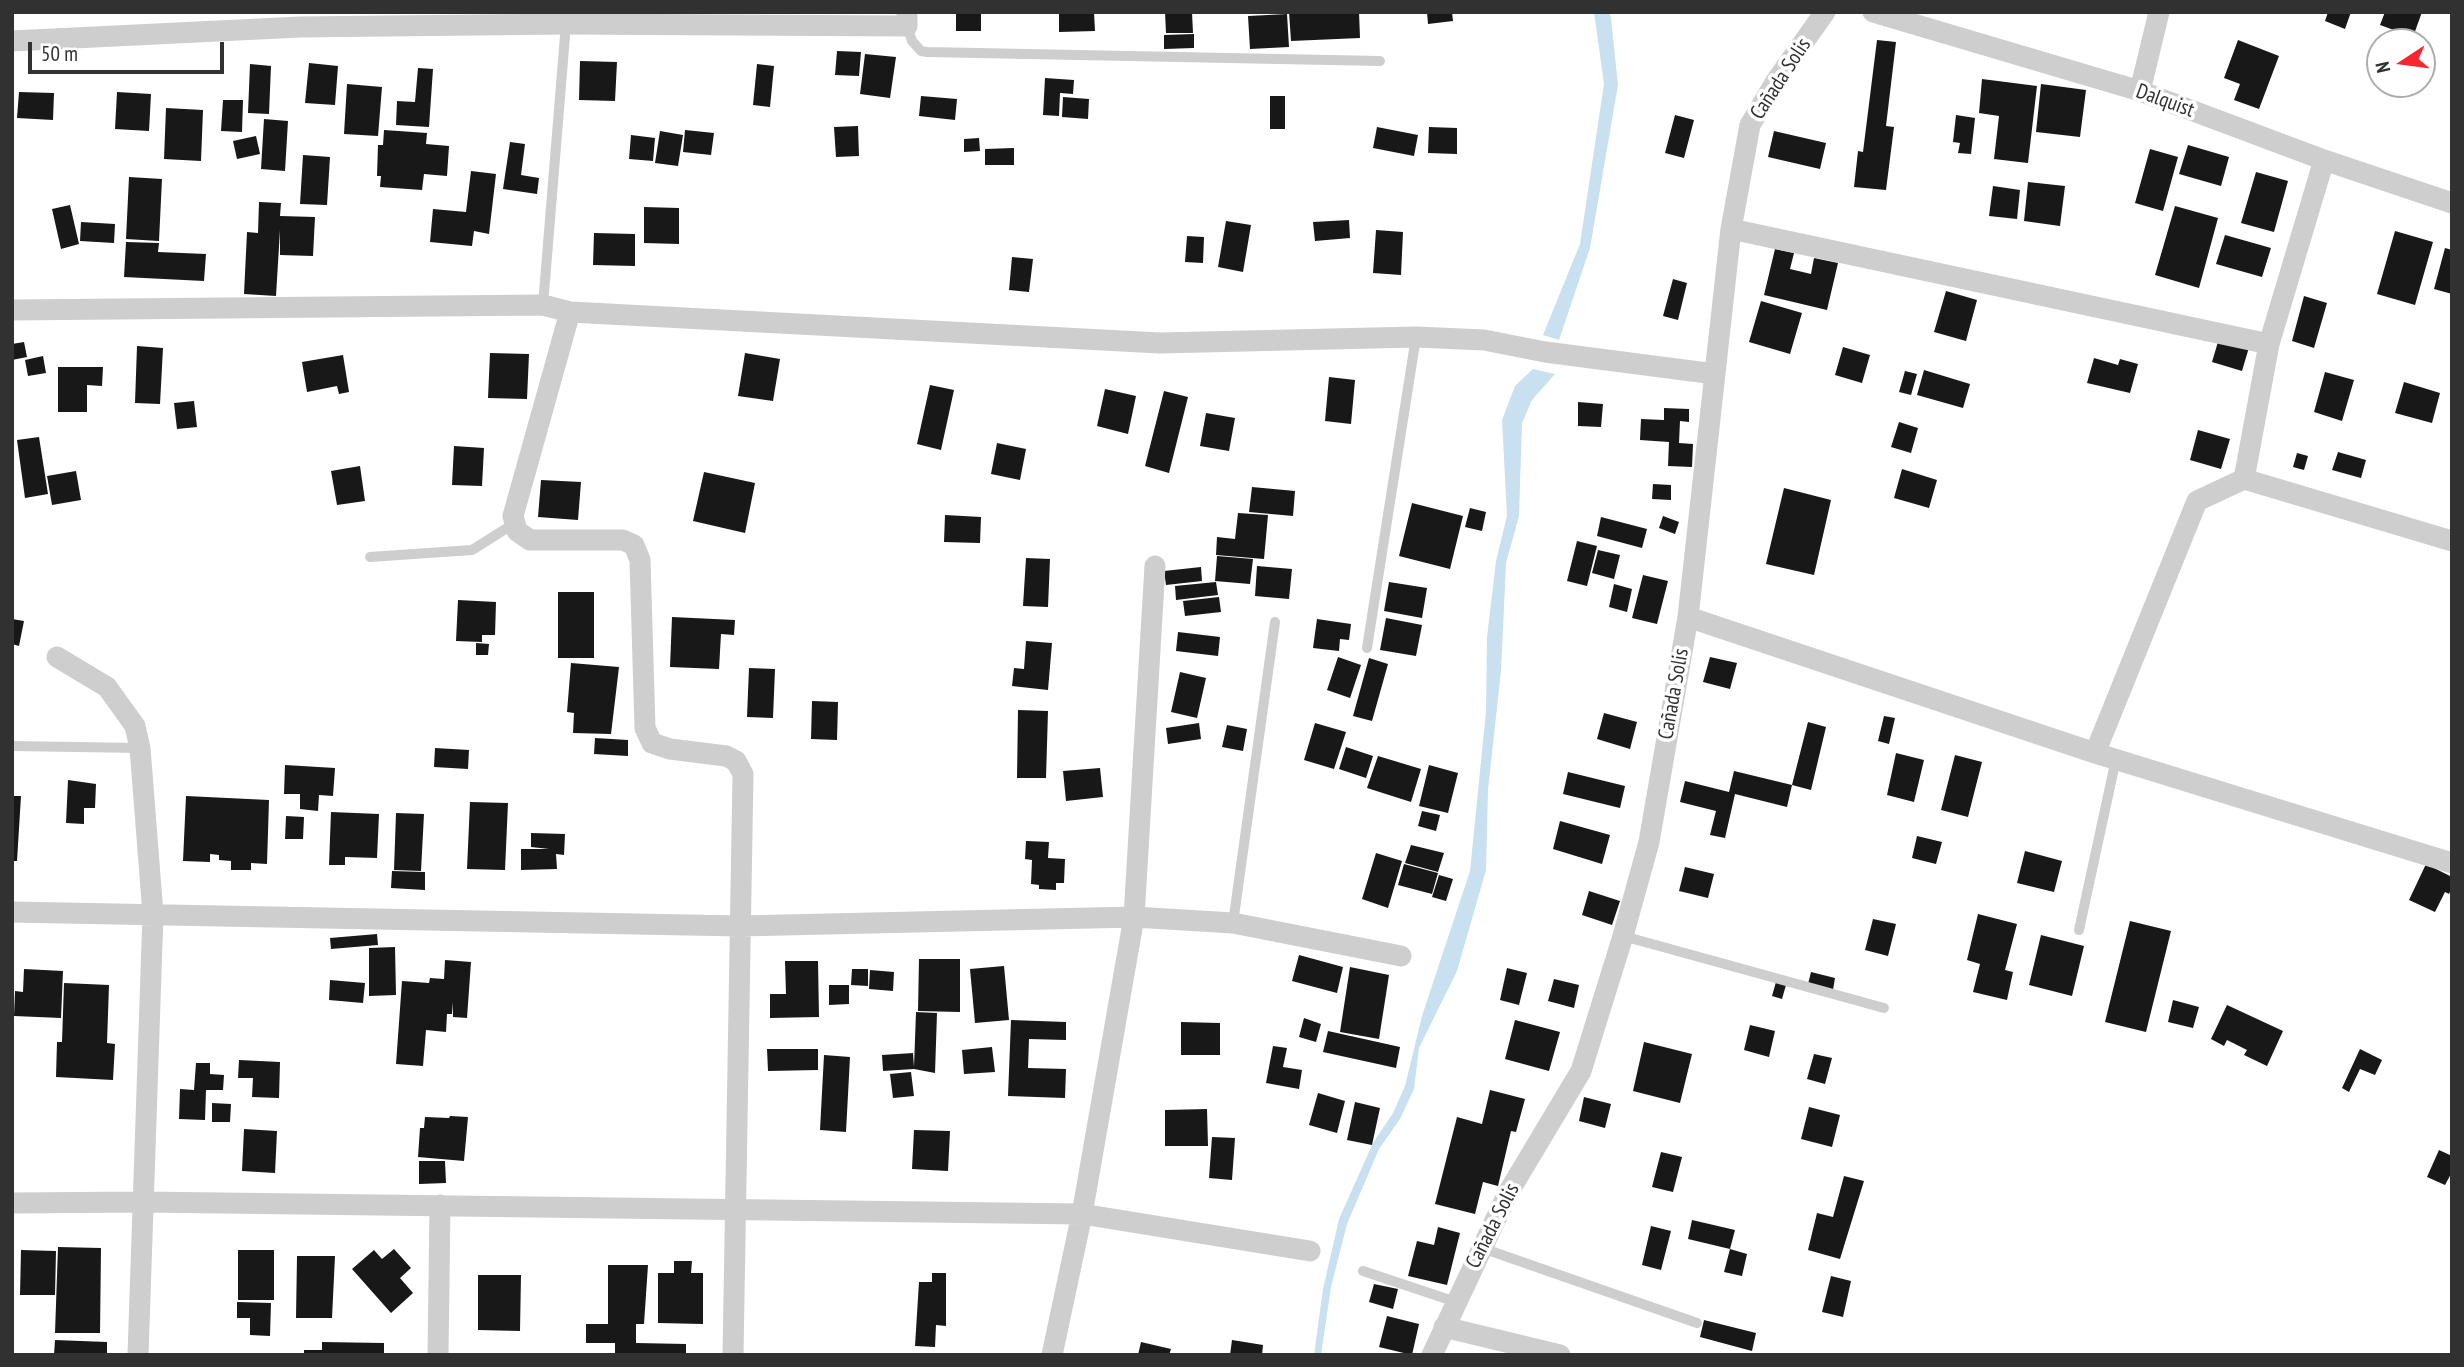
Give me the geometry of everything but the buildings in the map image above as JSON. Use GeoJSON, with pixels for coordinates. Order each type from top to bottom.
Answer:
{"type":"FeatureCollection","features":[{"type":"Feature","properties":{"kind":"street","name":"Cañada Solis"},"geometry":{"type":"LineString","coordinates":[[1432,1355],[1508,1193],[1581,1071],[1623,936],[1649,842],[1688,617],[1731,229],[1750,125],[1776,81],[1825,12]]}},
{"type":"Feature","properties":{"kind":"street","name":"Dalquist"},"geometry":{"type":"LineString","coordinates":[[1873,12],[2140,91],[2324,160],[2452,203]]}},
{"type":"Feature","properties":{"kind":"street"},"geometry":{"type":"LineString","coordinates":[[2140,91],[2160,12]]}},
{"type":"Feature","properties":{"kind":"street"},"geometry":{"type":"LineString","coordinates":[[12,41],[300,20],[566,24],[907,19]]}},
{"type":"Feature","properties":{"kind":"street"},"geometry":{"type":"LineString","coordinates":[[2244,479],[2269,344],[2324,160]]}},
{"type":"Feature","properties":{"kind":"street"},"geometry":{"type":"LineString","coordinates":[[1731,229],[2269,344]]}},
{"type":"Feature","properties":{"kind":"street"},"geometry":{"type":"LineString","coordinates":[[12,310],[543,305],[570,312],[1160,343],[1416,337],[1484,340],[1545,352],[1715,374]]}},
{"type":"Feature","properties":{"kind":"street"},"geometry":{"type":"LineString","coordinates":[[570,312],[513,516],[517,531],[530,540],[623,540],[634,545],[640,560],[645,728],[652,743],[670,749],[726,756],[736,761],[743,774],[733,1355]]}},
{"type":"Feature","properties":{"kind":"street"},"geometry":{"type":"LineString","coordinates":[[2095,752],[2197,500],[2244,479],[2452,541]]}},
{"type":"Feature","properties":{"kind":"street"},"geometry":{"type":"LineString","coordinates":[[1052,1355],[1082,1214],[1134,917],[1155,566]]}},
{"type":"Feature","properties":{"kind":"street"},"geometry":{"type":"LineString","coordinates":[[1688,617],[2116,759],[2452,863]]}},
{"type":"Feature","properties":{"kind":"street"},"geometry":{"type":"LineString","coordinates":[[57,657],[107,687],[135,726],[140,748],[153,914],[138,1355]]}},
{"type":"Feature","properties":{"kind":"street"},"geometry":{"type":"LineString","coordinates":[[12,912],[740,926],[1134,917],[1233,923],[1401,956]]}},
{"type":"Feature","properties":{"kind":"street"},"geometry":{"type":"LineString","coordinates":[[12,1203],[734,1208],[1082,1214],[1310,1251]]}},
{"type":"Feature","properties":{"kind":"street"},"geometry":{"type":"LineString","coordinates":[[438,1355],[440,1205]]}},
{"type":"Feature","properties":{"kind":"street"},"geometry":{"type":"LineString","coordinates":[[1444,1327],[1560,1355]]}},
{"type":"Feature","properties":{"kind":"lane"},"geometry":{"type":"LineString","coordinates":[[907,19],[912,41],[920,51],[927,52],[1380,61]]}},
{"type":"Feature","properties":{"kind":"lane"},"geometry":{"type":"LineString","coordinates":[[543,305],[566,24]]}},
{"type":"Feature","properties":{"kind":"lane"},"geometry":{"type":"LineString","coordinates":[[1367,648],[1416,337]]}},
{"type":"Feature","properties":{"kind":"lane"},"geometry":{"type":"LineString","coordinates":[[370,556],[472,550],[515,523]]}},
{"type":"Feature","properties":{"kind":"lane"},"geometry":{"type":"LineString","coordinates":[[1233,923],[1275,622]]}},
{"type":"Feature","properties":{"kind":"lane"},"geometry":{"type":"LineString","coordinates":[[12,746],[140,748]]}},
{"type":"Feature","properties":{"kind":"lane"},"geometry":{"type":"LineString","coordinates":[[2079,930],[2116,759]]}},
{"type":"Feature","properties":{"kind":"lane"},"geometry":{"type":"LineString","coordinates":[[1623,936],[1884,1009]]}},
{"type":"Feature","properties":{"kind":"lane"},"geometry":{"type":"LineString","coordinates":[[1482,1248],[1697,1323]]}},
{"type":"Feature","properties":{"kind":"lane"},"geometry":{"type":"LineString","coordinates":[[1363,1271],[1456,1302]]}},
{"type":"Feature","properties":{"kind":"water"},"geometry":{"type":"Polygon","coordinates":[[[1594,12],[1609,12],[1611,18],[1618,85],[1590,248],[1559,340],[1543,335],[1580,244],[1604,84],[1594,12]]]}},
{"type":"Feature","properties":{"kind":"water"},"geometry":{"type":"Polygon","coordinates":[[[1533,369],[1555,374],[1532,400],[1522,423],[1519,516],[1506,563],[1501,671],[1488,790],[1486,870],[1457,971],[1419,1048],[1414,1089],[1400,1119],[1379,1149],[1347,1224],[1331,1287],[1321,1355],[1314,1355],[1323,1289],[1339,1219],[1373,1143],[1393,1113],[1405,1086],[1422,1016],[1470,871],[1486,711],[1487,637],[1496,561],[1507,516],[1502,420],[1515,386],[1533,369]]]}}]}
